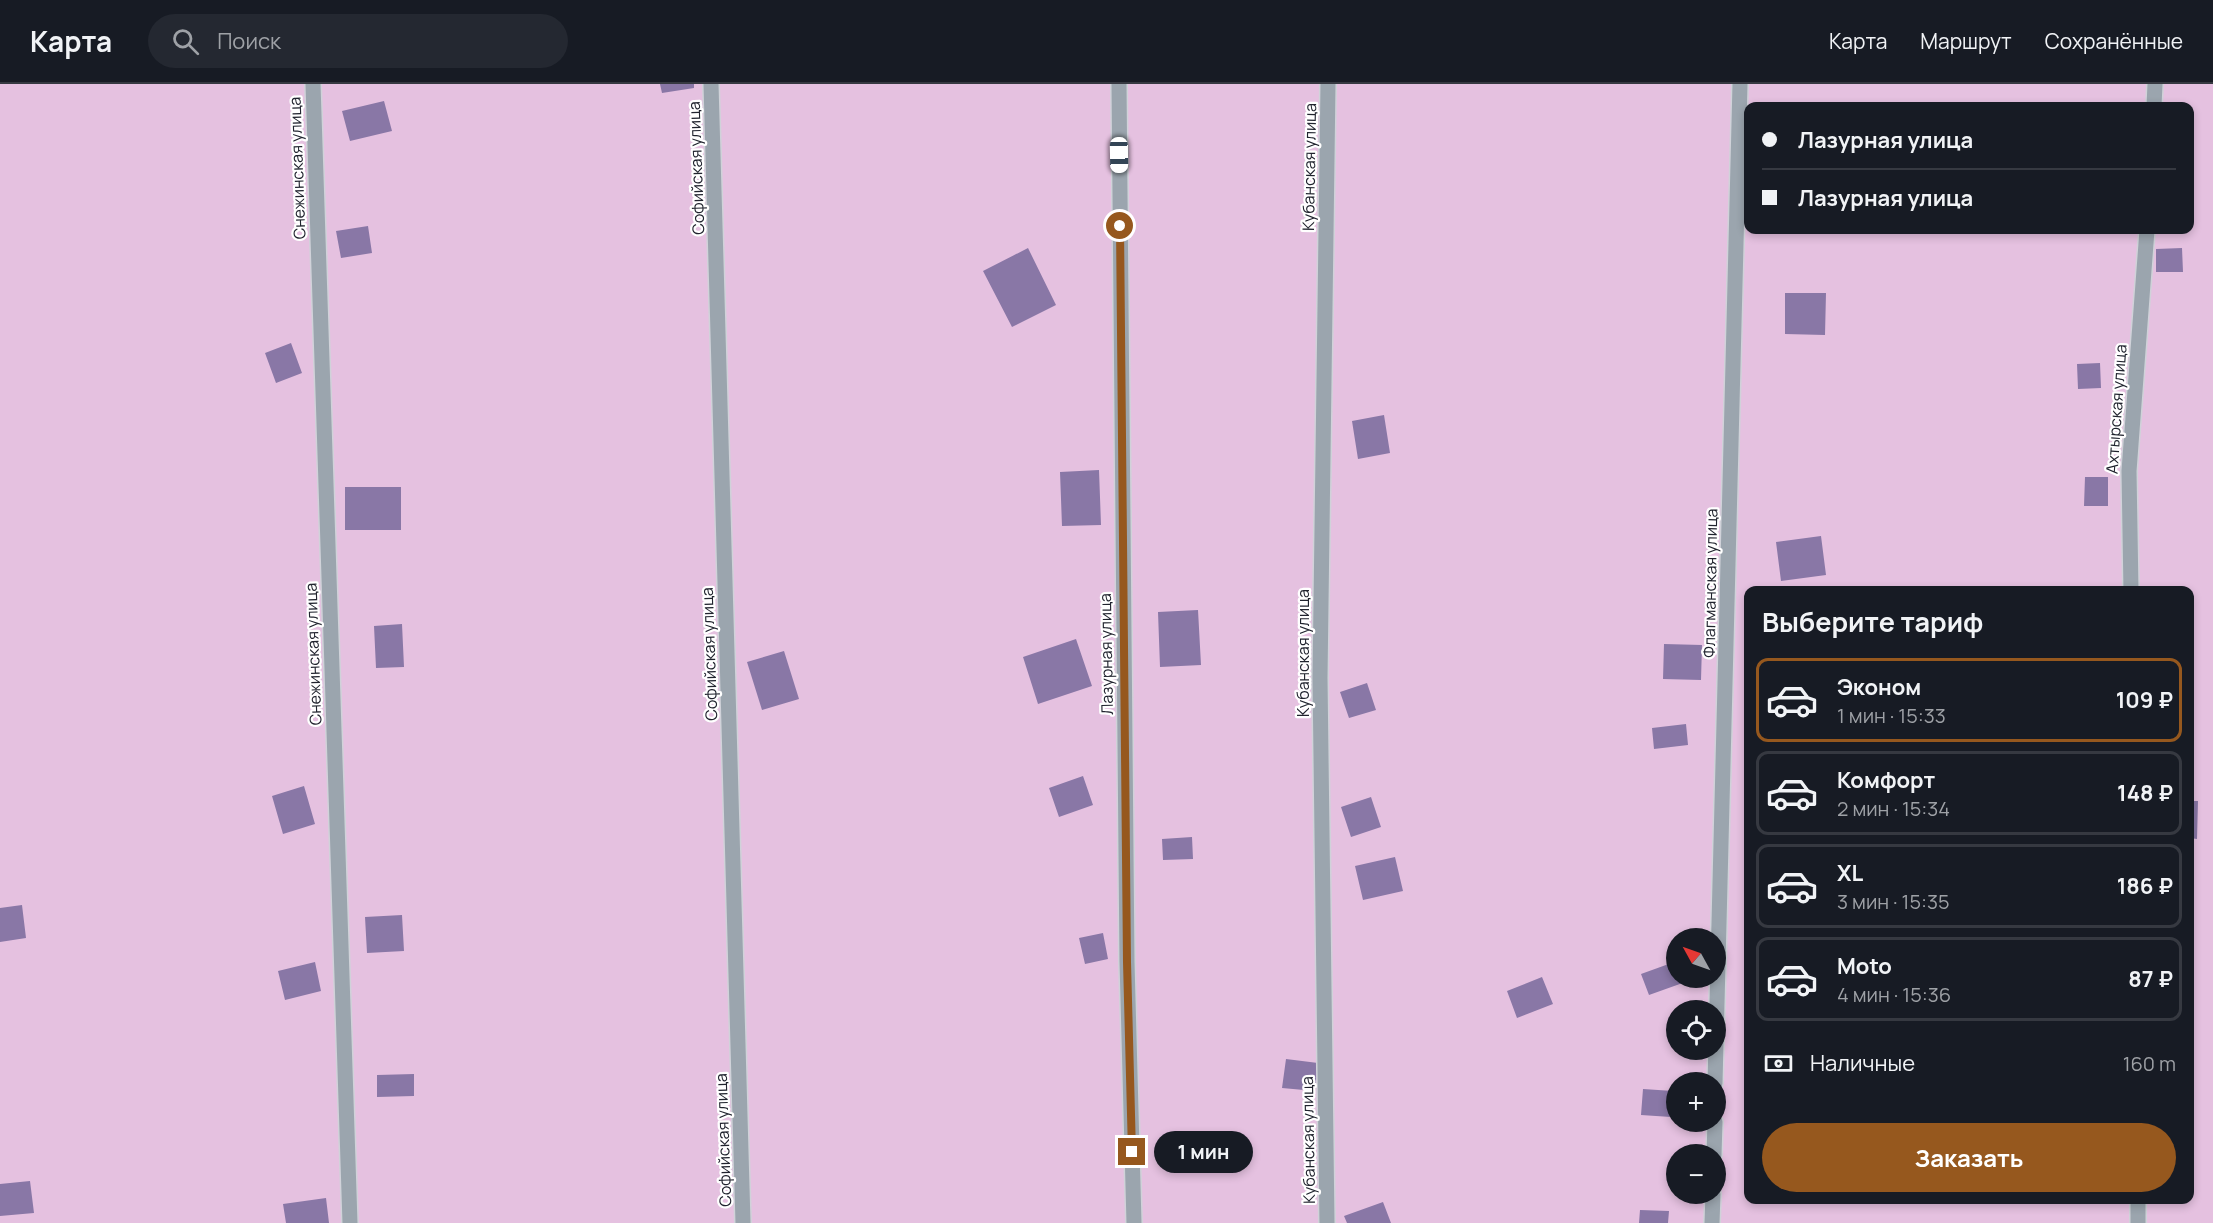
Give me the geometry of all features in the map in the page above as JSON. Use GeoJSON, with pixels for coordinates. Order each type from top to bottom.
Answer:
{"type":"FeatureCollection","features":[{"type":"Feature","properties":{"kind":"lane","name":"Снежинская улица"},"geometry":{"type":"LineString","coordinates":[[313,84],[350,1223]]}},
{"type":"Feature","properties":{"kind":"lane","name":"Софийская улица"},"geometry":{"type":"LineString","coordinates":[[711,84],[743,1223]]}},
{"type":"Feature","properties":{"kind":"lane","name":"Лазурная улица"},"geometry":{"type":"LineString","coordinates":[[1119,84],[1127,962],[1134,1223]]}},
{"type":"Feature","properties":{"kind":"lane","name":"Кубанская улица"},"geometry":{"type":"LineString","coordinates":[[1327,1223],[1320,678],[1328,84]]}},
{"type":"Feature","properties":{"kind":"lane","name":"Флагманская улица"},"geometry":{"type":"LineString","coordinates":[[1716,1072],[1740,84]]}},
{"type":"Feature","properties":{"kind":"lane"},"geometry":{"type":"LineString","coordinates":[[2154,84],[2154,102]]}},
{"type":"Feature","properties":{"kind":"lane","name":"Ахтырская улица"},"geometry":{"type":"LineString","coordinates":[[2131,586],[2129,471],[2147,234]]}},
{"type":"Feature","properties":{"kind":"lane"},"geometry":{"type":"LineString","coordinates":[[1712,1223],[1713,1204]]}},
{"type":"Feature","properties":{"kind":"lane"},"geometry":{"type":"LineString","coordinates":[[2138,1204],[2138,1223]]}},
{"type":"Feature","properties":{"kind":"shaded area"},"geometry":{"type":"Polygon","coordinates":[[[0,84],[2213,84],[2213,1223],[0,1223],[0,84]]]}},
{"type":"Feature","properties":{"kind":"building"},"geometry":{"type":"Polygon","coordinates":[[[660,84],[694,84],[694,88],[662,93],[660,84]]]}},
{"type":"Feature","properties":{"kind":"building"},"geometry":{"type":"Polygon","coordinates":[[[384,101],[392,131],[350,141],[342,111],[384,101]]]}},
{"type":"Feature","properties":{"kind":"building"},"geometry":{"type":"Polygon","coordinates":[[[368,226],[372,253],[341,258],[336,231],[368,226]]]}},
{"type":"Feature","properties":{"kind":"building"},"geometry":{"type":"Polygon","coordinates":[[[1028,248],[1056,305],[1012,327],[983,271],[1028,248]]]}},
{"type":"Feature","properties":{"kind":"building"},"geometry":{"type":"Polygon","coordinates":[[[2182,248],[2183,272],[2156,272],[2156,249],[2182,248]]]}},
{"type":"Feature","properties":{"kind":"building"},"geometry":{"type":"Polygon","coordinates":[[[1785,293],[1826,293],[1825,335],[1785,334],[1785,293]]]}},
{"type":"Feature","properties":{"kind":"building"},"geometry":{"type":"Polygon","coordinates":[[[291,343],[302,373],[276,383],[265,353],[291,343]]]}},
{"type":"Feature","properties":{"kind":"building"},"geometry":{"type":"Polygon","coordinates":[[[2100,363],[2101,388],[2078,389],[2077,364],[2100,363]]]}},
{"type":"Feature","properties":{"kind":"building"},"geometry":{"type":"Polygon","coordinates":[[[1384,415],[1390,453],[1358,459],[1352,421],[1384,415]]]}},
{"type":"Feature","properties":{"kind":"building"},"geometry":{"type":"Polygon","coordinates":[[[1099,470],[1101,525],[1062,526],[1060,472],[1099,470]]]}},
{"type":"Feature","properties":{"kind":"building"},"geometry":{"type":"Polygon","coordinates":[[[2085,477],[2108,477],[2108,506],[2084,506],[2085,477]]]}},
{"type":"Feature","properties":{"kind":"building"},"geometry":{"type":"Polygon","coordinates":[[[345,487],[401,487],[401,530],[345,530],[345,487]]]}},
{"type":"Feature","properties":{"kind":"building"},"geometry":{"type":"Polygon","coordinates":[[[1821,536],[1826,575],[1781,581],[1776,542],[1821,536]]]}},
{"type":"Feature","properties":{"kind":"building"},"geometry":{"type":"Polygon","coordinates":[[[1198,610],[1201,665],[1160,667],[1158,612],[1198,610]]]}},
{"type":"Feature","properties":{"kind":"building"},"geometry":{"type":"Polygon","coordinates":[[[402,624],[404,667],[376,668],[374,626],[402,624]]]}},
{"type":"Feature","properties":{"kind":"building"},"geometry":{"type":"Polygon","coordinates":[[[1076,639],[1092,686],[1038,704],[1023,657],[1076,639]]]}},
{"type":"Feature","properties":{"kind":"building"},"geometry":{"type":"Polygon","coordinates":[[[1664,644],[1702,645],[1701,680],[1663,679],[1664,644]]]}},
{"type":"Feature","properties":{"kind":"building"},"geometry":{"type":"Polygon","coordinates":[[[784,651],[799,699],[762,710],[747,662],[784,651]]]}},
{"type":"Feature","properties":{"kind":"building"},"geometry":{"type":"Polygon","coordinates":[[[1367,683],[1376,710],[1349,718],[1340,692],[1367,683]]]}},
{"type":"Feature","properties":{"kind":"building"},"geometry":{"type":"Polygon","coordinates":[[[1686,724],[1688,745],[1654,749],[1652,728],[1686,724]]]}},
{"type":"Feature","properties":{"kind":"building"},"geometry":{"type":"Polygon","coordinates":[[[1083,776],[1093,805],[1059,817],[1049,788],[1083,776]]]}},
{"type":"Feature","properties":{"kind":"building"},"geometry":{"type":"Polygon","coordinates":[[[304,786],[315,824],[283,834],[272,796],[304,786]]]}},
{"type":"Feature","properties":{"kind":"building"},"geometry":{"type":"Polygon","coordinates":[[[1371,797],[1381,827],[1351,837],[1341,807],[1371,797]]]}},
{"type":"Feature","properties":{"kind":"building"},"geometry":{"type":"Polygon","coordinates":[[[2194,801],[2198,801],[2197,839],[2194,839],[2194,801]]]}},
{"type":"Feature","properties":{"kind":"building"},"geometry":{"type":"Polygon","coordinates":[[[1192,837],[1193,859],[1163,860],[1162,839],[1192,837]]]}},
{"type":"Feature","properties":{"kind":"building"},"geometry":{"type":"Polygon","coordinates":[[[1395,857],[1403,891],[1363,900],[1355,866],[1395,857]]]}},
{"type":"Feature","properties":{"kind":"building"},"geometry":{"type":"Polygon","coordinates":[[[22,905],[26,938],[0,942],[0,908],[22,905]]]}},
{"type":"Feature","properties":{"kind":"building"},"geometry":{"type":"Polygon","coordinates":[[[402,915],[404,951],[367,953],[365,917],[402,915]]]}},
{"type":"Feature","properties":{"kind":"building"},"geometry":{"type":"Polygon","coordinates":[[[1103,933],[1108,959],[1085,964],[1079,938],[1103,933]]]}},
{"type":"Feature","properties":{"kind":"building"},"geometry":{"type":"Polygon","coordinates":[[[315,962],[321,991],[285,1000],[278,971],[315,962]]]}},
{"type":"Feature","properties":{"kind":"building"},"geometry":{"type":"Polygon","coordinates":[[[1666,965],[1666,988],[1669,988],[1649,995],[1641,974],[1666,965]]]}},
{"type":"Feature","properties":{"kind":"building"},"geometry":{"type":"Polygon","coordinates":[[[1542,977],[1553,1004],[1517,1018],[1507,991],[1542,977]]]}},
{"type":"Feature","properties":{"kind":"building"},"geometry":{"type":"Polygon","coordinates":[[[1286,1059],[1318,1063],[1315,1091],[1282,1088],[1286,1059]]]}},
{"type":"Feature","properties":{"kind":"building"},"geometry":{"type":"Polygon","coordinates":[[[414,1074],[414,1096],[377,1097],[377,1075],[414,1074]]]}},
{"type":"Feature","properties":{"kind":"building"},"geometry":{"type":"Polygon","coordinates":[[[1643,1089],[1666,1091],[1666,1117],[1641,1115],[1643,1089]]]}},
{"type":"Feature","properties":{"kind":"building"},"geometry":{"type":"Polygon","coordinates":[[[30,1181],[34,1213],[0,1216],[0,1184],[30,1181]]]}},
{"type":"Feature","properties":{"kind":"building"},"geometry":{"type":"Polygon","coordinates":[[[326,1198],[329,1223],[286,1223],[283,1204],[326,1198]]]}},
{"type":"Feature","properties":{"kind":"building"},"geometry":{"type":"Polygon","coordinates":[[[1383,1202],[1391,1223],[1347,1223],[1344,1216],[1383,1202]]]}},
{"type":"Feature","properties":{"kind":"building"},"geometry":{"type":"Polygon","coordinates":[[[1640,1210],[1669,1211],[1668,1223],[1639,1223],[1640,1210]]]}},
{"type":"Feature","properties":{"kind":"route"},"geometry":{"type":"LineString","coordinates":[[1120,226],[1127,962],[1132,1152]]}}]}
